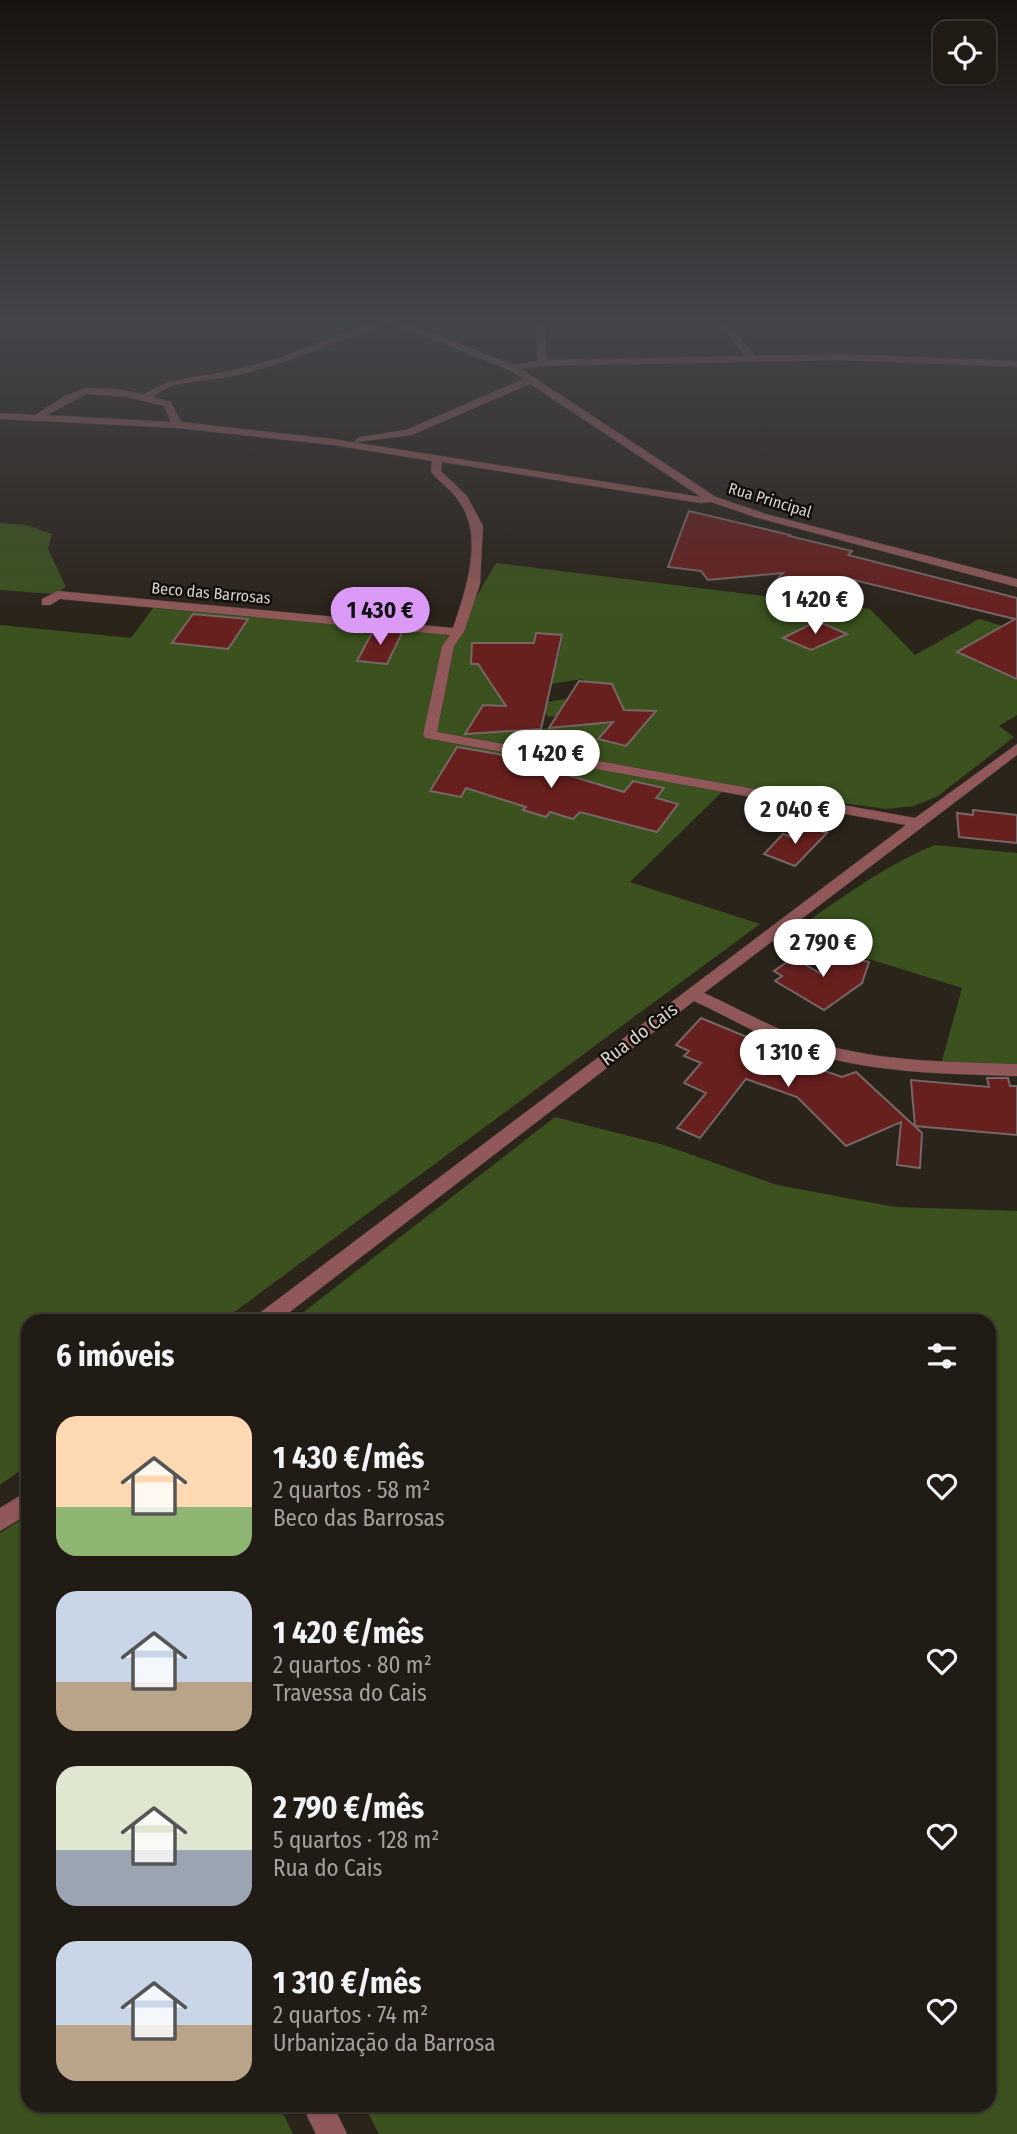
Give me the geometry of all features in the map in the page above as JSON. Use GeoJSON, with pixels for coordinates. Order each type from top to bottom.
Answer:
{"type":"FeatureCollection","features":[{"type":"Feature","properties":{"kind":"street"},"geometry":{"type":"LineString","coordinates":[[48,418],[177,425],[333,442],[700,500],[712,499]]}},
{"type":"Feature","properties":{"kind":"street"},"geometry":{"type":"LineString","coordinates":[[174,418],[177,425]]}},
{"type":"Feature","properties":{"kind":"street"},"geometry":{"type":"LineString","coordinates":[[333,442],[408,433],[443,418]]}},
{"type":"Feature","properties":{"kind":"street","name":"Rua Principal"},"geometry":{"type":"LineString","coordinates":[[587,418],[712,499],[762,516],[1017,583]]}},
{"type":"Feature","properties":{"kind":"street"},"geometry":{"type":"LineString","coordinates":[[408,433],[405,447],[410,453]]}},
{"type":"Feature","properties":{"kind":"street"},"geometry":{"type":"LineString","coordinates":[[437,458],[436,472],[463,498],[477,526],[474,584],[458,632],[448,646],[430,736],[888,815],[916,824]]}},
{"type":"Feature","properties":{"kind":"street","name":"Beco das Barrosas"},"geometry":{"type":"LineString","coordinates":[[46,602],[58,595],[458,632]]}},
{"type":"Feature","properties":{"kind":"street","name":"Rua do Cais"},"geometry":{"type":"LineString","coordinates":[[273,1314],[1017,748]]}},
{"type":"Feature","properties":{"kind":"street"},"geometry":{"type":"LineString","coordinates":[[693,994],[809,1046],[881,1061],[940,1068],[1017,1070]]}},
{"type":"Feature","properties":{"kind":"street"},"geometry":{"type":"LineString","coordinates":[[0,1521],[21,1505]]}},
{"type":"Feature","properties":{"kind":"street"},"geometry":{"type":"LineString","coordinates":[[321,2112],[332,2134]]}},
{"type":"Feature","properties":{"kind":"green space"},"geometry":{"type":"Polygon","coordinates":[[[0,523],[26,525],[52,534],[48,549],[66,587],[54,594],[0,590],[0,523]]]}},
{"type":"Feature","properties":{"kind":"green space"},"geometry":{"type":"Polygon","coordinates":[[[496,563],[870,609],[915,655],[979,619],[1017,630],[1017,715],[999,726],[1014,737],[938,796],[914,806],[886,809],[727,787],[630,882],[760,924],[231,1314],[21,1314],[21,1470],[0,1485],[0,625],[131,638],[156,604],[456,632],[496,563]],[[537,633],[527,658],[558,660],[563,635],[537,633]],[[583,679],[498,692],[541,729],[595,723],[590,713],[548,717],[542,703],[589,695],[583,679]]]}},
{"type":"Feature","properties":{"kind":"green space"},"geometry":{"type":"Polygon","coordinates":[[[935,845],[1017,853],[1017,1070],[940,1068],[962,988],[789,934],[878,874],[935,845]]]}},
{"type":"Feature","properties":{"kind":"green space"},"geometry":{"type":"Polygon","coordinates":[[[555,1117],[664,1145],[777,1185],[895,1207],[1017,1211],[1017,2134],[379,2134],[368,2112],[996,2112],[996,1314],[301,1314],[555,1117]]]}},
{"type":"Feature","properties":{"kind":"green space"},"geometry":{"type":"Polygon","coordinates":[[[21,1520],[21,2112],[282,2112],[293,2134],[0,2134],[0,1533],[21,1520]]]}},
{"type":"Feature","properties":{"kind":"building"},"geometry":{"type":"Polygon","coordinates":[[[689,511],[852,551],[848,555],[1017,598],[1017,679],[957,652],[1015,619],[854,580],[832,605],[768,589],[783,573],[708,580],[701,571],[668,567],[689,511]]]}},
{"type":"Feature","properties":{"kind":"building"},"geometry":{"type":"Polygon","coordinates":[[[193,614],[248,619],[228,649],[172,643],[193,614]]]}},
{"type":"Feature","properties":{"kind":"building"},"geometry":{"type":"Polygon","coordinates":[[[817,621],[847,634],[811,650],[783,638],[817,621]]]}},
{"type":"Feature","properties":{"kind":"building"},"geometry":{"type":"Polygon","coordinates":[[[373,631],[402,633],[387,664],[357,661],[373,631]]]}},
{"type":"Feature","properties":{"kind":"building"},"geometry":{"type":"Polygon","coordinates":[[[536,633],[562,635],[541,729],[465,734],[483,705],[506,706],[478,664],[471,664],[472,643],[534,643],[536,633]]]}},
{"type":"Feature","properties":{"kind":"building"},"geometry":{"type":"Polygon","coordinates":[[[579,681],[612,684],[624,710],[656,711],[626,746],[598,739],[613,722],[549,728],[579,681]]]}},
{"type":"Feature","properties":{"kind":"building"},"geometry":{"type":"Polygon","coordinates":[[[457,747],[498,754],[624,792],[633,781],[664,788],[656,798],[678,804],[657,832],[580,812],[573,819],[550,812],[546,817],[523,810],[526,807],[466,788],[461,797],[430,791],[457,747]]]}},
{"type":"Feature","properties":{"kind":"building"},"geometry":{"type":"Polygon","coordinates":[[[973,810],[1017,815],[1017,843],[959,837],[957,813],[973,815],[973,810]]]}},
{"type":"Feature","properties":{"kind":"building"},"geometry":{"type":"Polygon","coordinates":[[[802,826],[827,833],[795,866],[764,854],[783,834],[791,837],[802,826]]]}},
{"type":"Feature","properties":{"kind":"building"},"geometry":{"type":"Polygon","coordinates":[[[827,953],[869,962],[862,983],[824,1010],[775,981],[782,976],[774,971],[793,958],[820,973],[827,953]]]}},
{"type":"Feature","properties":{"kind":"building"},"geometry":{"type":"Polygon","coordinates":[[[701,1018],[754,1040],[750,1045],[842,1077],[856,1072],[922,1133],[920,1168],[897,1165],[901,1122],[846,1146],[797,1097],[746,1079],[700,1138],[677,1128],[706,1093],[684,1083],[701,1063],[684,1056],[689,1051],[676,1045],[701,1018]]]}},
{"type":"Feature","properties":{"kind":"building"},"geometry":{"type":"Polygon","coordinates":[[[987,1078],[1008,1078],[1010,1086],[1017,1086],[1017,1135],[915,1126],[911,1080],[989,1087],[987,1078]]]}}]}
